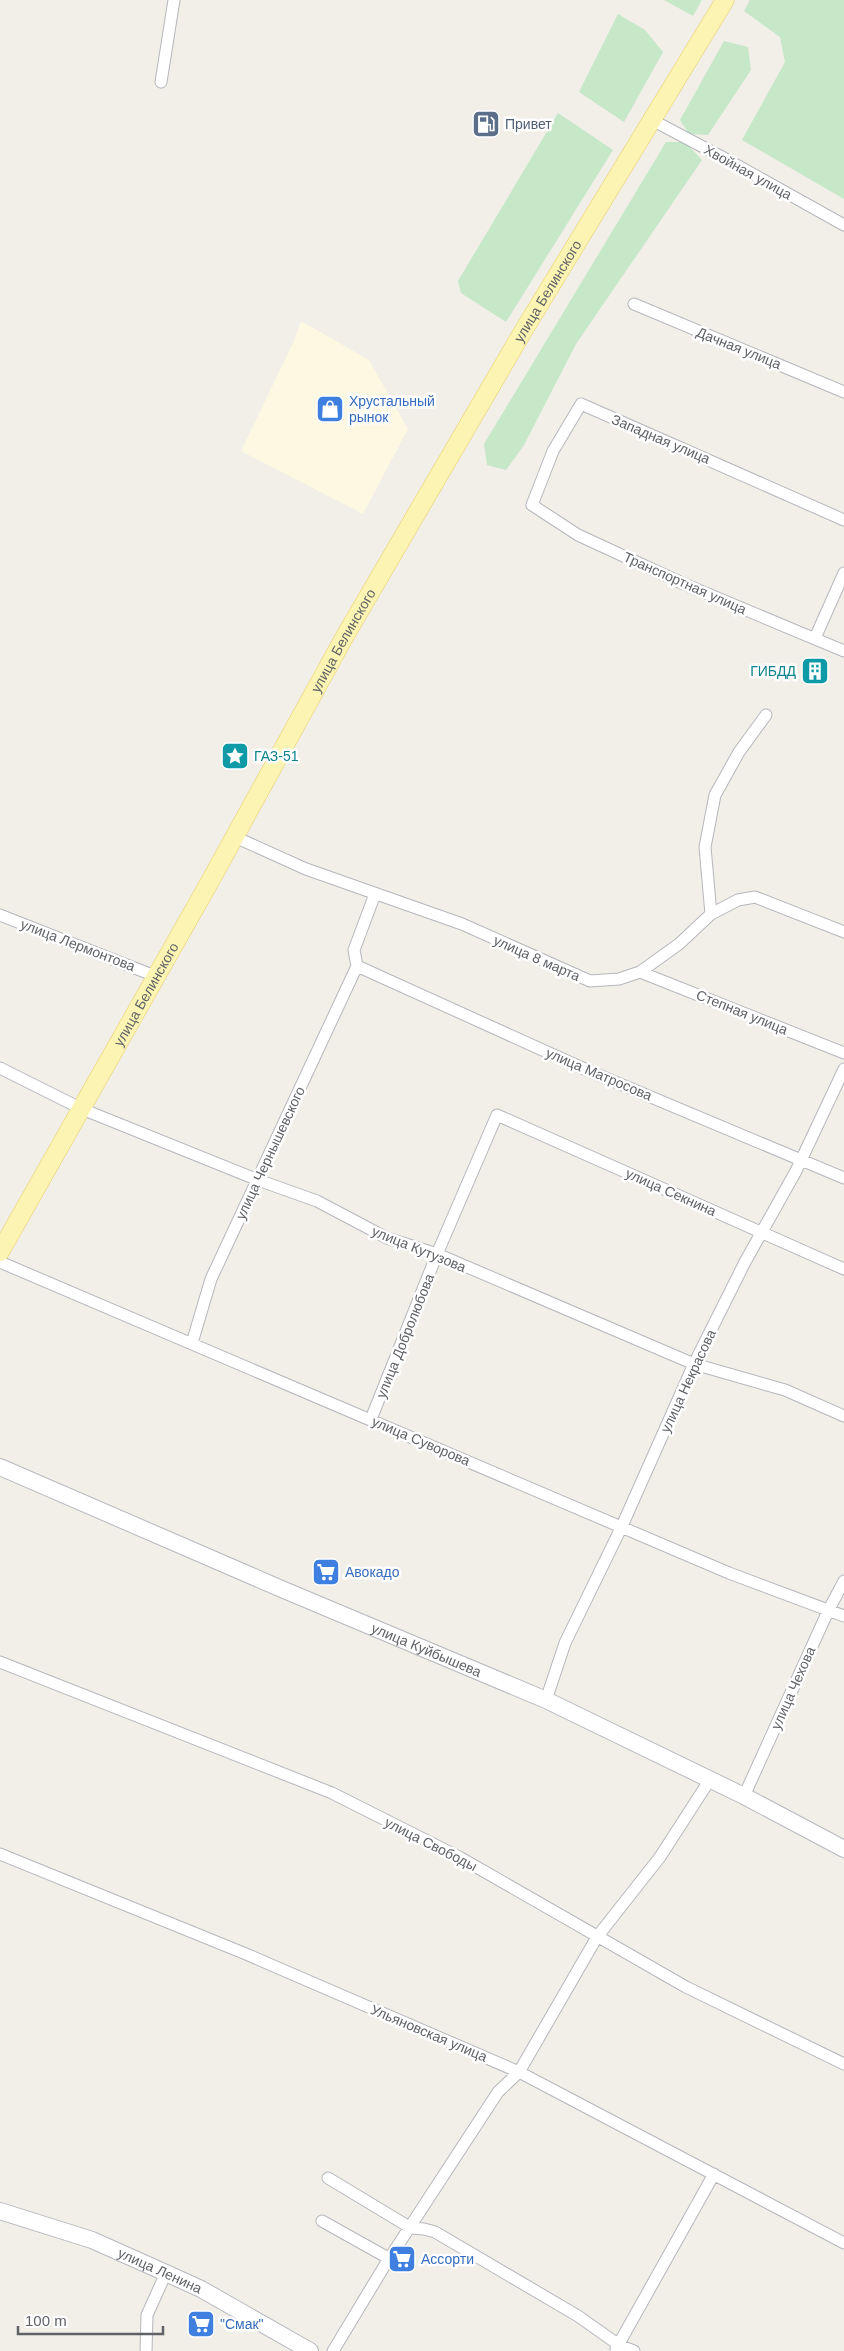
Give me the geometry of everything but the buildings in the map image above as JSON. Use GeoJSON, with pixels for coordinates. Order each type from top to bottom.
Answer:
{"type":"FeatureCollection","features":[{"type":"Feature","properties":{"kind":"main road","name":"улица Белинского"},"geometry":{"type":"LineString","coordinates":[[0,1252],[235,837],[350,627],[522,333],[725,0]]}},
{"type":"Feature","properties":{"kind":"main road","name":"улица Куйбышева"},"geometry":{"type":"LineString","coordinates":[[0,1467],[284,1590],[546,1700],[709,1781],[744,1796],[844,1849]]}},
{"type":"Feature","properties":{"kind":"main road","name":"улица Ленина"},"geometry":{"type":"LineString","coordinates":[[0,2211],[92,2240],[166,2273],[201,2289],[310,2351]]}},
{"type":"Feature","properties":{"kind":"street"},"geometry":{"type":"LineString","coordinates":[[161,82],[174,0]]}},
{"type":"Feature","properties":{"kind":"street","name":"Хвойная улица"},"geometry":{"type":"LineString","coordinates":[[652,120],[722,156],[844,224]]}},
{"type":"Feature","properties":{"kind":"street","name":"Дачная улица"},"geometry":{"type":"LineString","coordinates":[[634,304],[844,392]]}},
{"type":"Feature","properties":{"kind":"street","name":"Западная улица"},"geometry":{"type":"LineString","coordinates":[[532,505],[553,452],[581,404],[844,520]]}},
{"type":"Feature","properties":{"kind":"street","name":"Транспортная улица"},"geometry":{"type":"LineString","coordinates":[[532,505],[578,535],[684,584],[844,651]]}},
{"type":"Feature","properties":{"kind":"street"},"geometry":{"type":"LineString","coordinates":[[815,638],[844,573]]}},
{"type":"Feature","properties":{"kind":"street"},"geometry":{"type":"LineString","coordinates":[[766,715],[739,752],[716,795],[705,847],[711,914],[738,900],[755,896],[844,932]]}},
{"type":"Feature","properties":{"kind":"street","name":"улица 8 марта"},"geometry":{"type":"LineString","coordinates":[[235,837],[306,869],[462,924],[590,981],[619,979],[640,972],[679,944],[711,914]]}},
{"type":"Feature","properties":{"kind":"street"},"geometry":{"type":"LineString","coordinates":[[357,966],[354,950],[375,894]]}},
{"type":"Feature","properties":{"kind":"street","name":"улица Лермонтова"},"geometry":{"type":"LineString","coordinates":[[0,915],[155,976]]}},
{"type":"Feature","properties":{"kind":"street","name":"улица Матросова"},"geometry":{"type":"LineString","coordinates":[[357,966],[589,1071],[844,1178]]}},
{"type":"Feature","properties":{"kind":"street","name":"улица Чернышевского"},"geometry":{"type":"LineString","coordinates":[[192,1343],[211,1279],[357,966]]}},
{"type":"Feature","properties":{"kind":"street","name":"Степная улица"},"geometry":{"type":"LineString","coordinates":[[640,972],[844,1053]]}},
{"type":"Feature","properties":{"kind":"street","name":"улица Кутузова"},"geometry":{"type":"LineString","coordinates":[[0,1068],[82,1109],[258,1180],[317,1201],[387,1238],[437,1254],[694,1364],[785,1390],[844,1416]]}},
{"type":"Feature","properties":{"kind":"street","name":"улица Некрасова"},"geometry":{"type":"LineString","coordinates":[[546,1700],[565,1643],[622,1526],[694,1364],[745,1262],[764,1232],[802,1159],[844,1069]]}},
{"type":"Feature","properties":{"kind":"street","name":"улица Секнина"},"geometry":{"type":"LineString","coordinates":[[497,1115],[844,1269]]}},
{"type":"Feature","properties":{"kind":"street","name":"улица Добролюбова"},"geometry":{"type":"LineString","coordinates":[[371,1419],[437,1254],[497,1115]]}},
{"type":"Feature","properties":{"kind":"street","name":"улица Суворова"},"geometry":{"type":"LineString","coordinates":[[0,1262],[729,1573],[844,1616]]}},
{"type":"Feature","properties":{"kind":"street","name":"улица Чехова"},"geometry":{"type":"LineString","coordinates":[[744,1796],[829,1609],[844,1582]]}},
{"type":"Feature","properties":{"kind":"street","name":"улица Свободы"},"geometry":{"type":"LineString","coordinates":[[0,1662],[332,1793],[459,1857],[686,1987],[844,2064]]}},
{"type":"Feature","properties":{"kind":"street"},"geometry":{"type":"LineString","coordinates":[[333,2351],[498,2092],[519,2072],[597,1937],[660,1856],[709,1781]]}},
{"type":"Feature","properties":{"kind":"street","name":"Ульяновская улица"},"geometry":{"type":"LineString","coordinates":[[0,1854],[246,1954],[519,2072],[844,2243]]}},
{"type":"Feature","properties":{"kind":"street"},"geometry":{"type":"LineString","coordinates":[[617,2348],[714,2174]]}},
{"type":"Feature","properties":{"kind":"street"},"geometry":{"type":"LineString","coordinates":[[328,2178],[411,2228],[435,2232],[578,2316],[617,2348],[634,2351]]}},
{"type":"Feature","properties":{"kind":"street"},"geometry":{"type":"LineString","coordinates":[[322,2221],[390,2259]]}},
{"type":"Feature","properties":{"kind":"street"},"geometry":{"type":"LineString","coordinates":[[146,2351],[147,2315],[166,2273]]}},
{"type":"Feature","properties":{"kind":"shaded area","name":"Хрустальный рынок"},"geometry":{"type":"Polygon","coordinates":[[[301,321],[369,360],[408,429],[363,514],[241,451],[294,341],[301,321]]]}},
{"type":"Feature","properties":{"kind":"green space"},"geometry":{"type":"Polygon","coordinates":[[[664,0],[702,0],[693,16],[664,0]]]}},
{"type":"Feature","properties":{"kind":"green space"},"geometry":{"type":"Polygon","coordinates":[[[750,0],[844,0],[844,199],[742,140],[785,62],[780,37],[744,11],[750,0]]]}},
{"type":"Feature","properties":{"kind":"green space"},"geometry":{"type":"Polygon","coordinates":[[[618,14],[645,30],[663,52],[624,122],[579,92],[618,14]]]}},
{"type":"Feature","properties":{"kind":"green space"},"geometry":{"type":"Polygon","coordinates":[[[724,41],[748,47],[751,70],[708,135],[689,134],[680,120],[724,41]]]}},
{"type":"Feature","properties":{"kind":"green space"},"geometry":{"type":"Polygon","coordinates":[[[558,113],[613,150],[506,322],[461,293],[458,281],[558,113]]]}},
{"type":"Feature","properties":{"kind":"green space"},"geometry":{"type":"Polygon","coordinates":[[[666,142],[685,142],[702,160],[576,344],[524,445],[506,470],[487,465],[484,444],[666,142]]]}},
{"type":"Feature","properties":{"kind":"place","name":"Привет"},"geometry":{"type":"Point","coordinates":[486,124]}},
{"type":"Feature","properties":{"kind":"place","name":"Хрустальный рынок"},"geometry":{"type":"Point","coordinates":[330,409]}},
{"type":"Feature","properties":{"kind":"place","name":"ГИБДД"},"geometry":{"type":"Point","coordinates":[815,671]}},
{"type":"Feature","properties":{"kind":"place","name":"ГАЗ-51"},"geometry":{"type":"Point","coordinates":[235,756]}},
{"type":"Feature","properties":{"kind":"place","name":"Авокадо"},"geometry":{"type":"Point","coordinates":[326,1572]}},
{"type":"Feature","properties":{"kind":"place","name":"Ассорти"},"geometry":{"type":"Point","coordinates":[402,2259]}},
{"type":"Feature","properties":{"kind":"place","name":"\"Смак\""},"geometry":{"type":"Point","coordinates":[201,2324]}}]}
